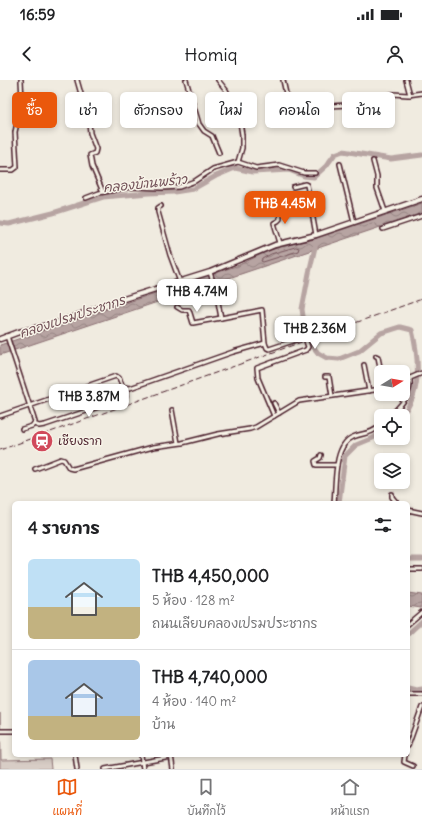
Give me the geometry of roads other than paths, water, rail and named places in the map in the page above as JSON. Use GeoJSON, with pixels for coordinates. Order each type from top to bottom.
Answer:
{"type":"FeatureCollection","features":[{"type":"Feature","properties":{"kind":"street"},"geometry":{"type":"LineString","coordinates":[[0,170],[13,170],[16,167],[15,132],[22,101],[21,80]]}},
{"type":"Feature","properties":{"kind":"street"},"geometry":{"type":"LineString","coordinates":[[77,80],[89,122],[90,133],[96,149],[95,153],[90,154],[91,161],[103,192]]}},
{"type":"Feature","properties":{"kind":"street"},"geometry":{"type":"LineString","coordinates":[[186,80],[199,124],[204,131],[212,136],[218,153]]}},
{"type":"Feature","properties":{"kind":"street"},"geometry":{"type":"LineString","coordinates":[[218,80],[226,90],[239,115],[242,148],[238,162]]}},
{"type":"Feature","properties":{"kind":"street"},"geometry":{"type":"LineString","coordinates":[[283,80],[288,103],[293,108],[346,105],[391,95],[410,95],[422,93]]}},
{"type":"Feature","properties":{"kind":"street"},"geometry":{"type":"LineString","coordinates":[[406,80],[410,95]]}},
{"type":"Feature","properties":{"kind":"street"},"geometry":{"type":"LineString","coordinates":[[373,161],[377,176],[377,188],[385,211]]}},
{"type":"Feature","properties":{"kind":"street"},"geometry":{"type":"LineString","coordinates":[[86,198],[103,192],[131,187],[180,187],[195,181],[213,169],[238,162],[256,168],[283,165],[304,172],[315,173]]}},
{"type":"Feature","properties":{"kind":"street"},"geometry":{"type":"LineString","coordinates":[[340,164],[354,222]]}},
{"type":"Feature","properties":{"kind":"street"},"geometry":{"type":"LineString","coordinates":[[292,187],[305,184],[307,185],[316,235]]}},
{"type":"Feature","properties":{"kind":"street"},"geometry":{"type":"LineString","coordinates":[[0,339],[57,323],[111,303],[210,273],[280,243],[316,235],[422,198]]}},
{"type":"Feature","properties":{"kind":"street"},"geometry":{"type":"LineString","coordinates":[[280,243],[274,223],[280,219],[279,204],[286,202]]}},
{"type":"Feature","properties":{"kind":"street"},"geometry":{"type":"LineString","coordinates":[[161,206],[158,208],[158,212],[170,255],[180,282]]}},
{"type":"Feature","properties":{"kind":"street"},"geometry":{"type":"LineString","coordinates":[[383,229],[422,216]]}},
{"type":"Feature","properties":{"kind":"street"},"geometry":{"type":"LineString","coordinates":[[210,273],[221,318]]}},
{"type":"Feature","properties":{"kind":"street"},"geometry":{"type":"LineString","coordinates":[[177,307],[182,310],[189,310],[193,323],[262,310],[265,343],[266,347],[269,348],[304,338],[308,347],[306,350],[257,368],[258,378],[274,416]]}},
{"type":"Feature","properties":{"kind":"street"},"geometry":{"type":"LineString","coordinates":[[8,338],[35,419],[34,424]]}},
{"type":"Feature","properties":{"kind":"street"},"geometry":{"type":"LineString","coordinates":[[127,389],[233,352],[265,343]]}},
{"type":"Feature","properties":{"kind":"street"},"geometry":{"type":"LineString","coordinates":[[376,356],[378,357],[380,365]]}},
{"type":"Feature","properties":{"kind":"street"},"geometry":{"type":"LineString","coordinates":[[364,365],[369,391]]}},
{"type":"Feature","properties":{"kind":"street"},"geometry":{"type":"LineString","coordinates":[[410,377],[422,373]]}},
{"type":"Feature","properties":{"kind":"street"},"geometry":{"type":"LineString","coordinates":[[0,416],[116,376],[119,378],[123,387],[127,389]]}},
{"type":"Feature","properties":{"kind":"street"},"geometry":{"type":"LineString","coordinates":[[325,377],[328,376],[330,380],[332,396]]}},
{"type":"Feature","properties":{"kind":"street"},"geometry":{"type":"LineString","coordinates":[[22,429],[34,424],[39,426],[45,425],[125,398],[127,389]]}},
{"type":"Feature","properties":{"kind":"street"},"geometry":{"type":"LineString","coordinates":[[35,469],[61,459],[64,460],[69,468],[73,469],[153,447],[250,429],[299,401],[374,390]]}},
{"type":"Feature","properties":{"kind":"street"},"geometry":{"type":"LineString","coordinates":[[397,409],[404,401]]}},
{"type":"Feature","properties":{"kind":"street"},"geometry":{"type":"LineString","coordinates":[[274,403],[279,413]]}},
{"type":"Feature","properties":{"kind":"street"},"geometry":{"type":"LineString","coordinates":[[172,410],[178,443]]}},
{"type":"Feature","properties":{"kind":"street"},"geometry":{"type":"LineString","coordinates":[[334,501],[337,465],[343,446],[349,439],[369,433],[374,430]]}},
{"type":"Feature","properties":{"kind":"street"},"geometry":{"type":"LineString","coordinates":[[321,455],[320,458],[315,461],[316,465],[337,465]]}},
{"type":"Feature","properties":{"kind":"street"},"geometry":{"type":"LineString","coordinates":[[392,494],[392,497],[395,501]]}},
{"type":"Feature","properties":{"kind":"street"},"geometry":{"type":"LineString","coordinates":[[410,510],[422,513]]}},
{"type":"Feature","properties":{"kind":"street"},"geometry":{"type":"LineString","coordinates":[[410,569],[422,569]]}},
{"type":"Feature","properties":{"kind":"street"},"geometry":{"type":"LineString","coordinates":[[410,622],[422,612]]}},
{"type":"Feature","properties":{"kind":"street"},"geometry":{"type":"LineString","coordinates":[[410,694],[422,694]]}},
{"type":"Feature","properties":{"kind":"street"},"geometry":{"type":"LineString","coordinates":[[410,740],[422,707]]}},
{"type":"Feature","properties":{"kind":"street"},"geometry":{"type":"LineString","coordinates":[[0,731],[12,730]]}},
{"type":"Feature","properties":{"kind":"street"},"geometry":{"type":"LineString","coordinates":[[75,757],[77,769]]}},
{"type":"Feature","properties":{"kind":"street"},"geometry":{"type":"LineString","coordinates":[[141,757],[143,769]]}},
{"type":"Feature","properties":{"kind":"street"},"geometry":{"type":"LineString","coordinates":[[105,769],[167,757]]}},
{"type":"Feature","properties":{"kind":"street"},"geometry":{"type":"LineString","coordinates":[[171,757],[173,769]]}},
{"type":"Feature","properties":{"kind":"street"},"geometry":{"type":"LineString","coordinates":[[404,757],[404,762],[413,766]]}},
{"type":"Feature","properties":{"kind":"water","name":"คลองเปรมประชากร"},"geometry":{"type":"Polygon","coordinates":[[[422,203],[422,213],[0,355],[0,345],[239,265],[270,250],[311,240],[422,203]]]}},
{"type":"Feature","properties":{"kind":"water"},"geometry":{"type":"Polygon","coordinates":[[[410,593],[422,595],[421,608],[410,606],[410,593]]]}},
{"type":"Feature","properties":{"kind":"waterway","name":"คลองบ้านพร้าว"},"geometry":{"type":"LineString","coordinates":[[0,223],[9,224],[53,213],[103,197],[174,192],[193,189],[216,176],[235,168],[253,172],[289,170],[304,176],[314,177],[326,166],[335,154],[343,151],[391,159],[422,155]]}},
{"type":"Feature","properties":{"kind":"waterway"},"geometry":{"type":"LineString","coordinates":[[316,243],[302,309],[306,337],[318,353],[327,358],[339,359],[359,351],[381,333],[400,327],[412,330],[416,352],[417,375],[413,397],[406,409]]}},
{"type":"Feature","properties":{"kind":"waterway"},"geometry":{"type":"LineString","coordinates":[[339,501],[345,456],[356,445],[374,437]]}},
{"type":"Feature","properties":{"kind":"waterway"},"geometry":{"type":"LineString","coordinates":[[410,559],[422,559]]}},
{"type":"Feature","properties":{"kind":"waterway"},"geometry":{"type":"LineString","coordinates":[[410,632],[422,621]]}},
{"type":"Feature","properties":{"kind":"waterway"},"geometry":{"type":"LineString","coordinates":[[410,688],[416,690],[422,689]]}},
{"type":"Feature","properties":{"kind":"railway"},"geometry":{"type":"LineString","coordinates":[[0,450],[422,299]]}},
{"type":"Feature","properties":{"kind":"place","name":"เชียงราก"},"geometry":{"type":"Point","coordinates":[42,441]}}]}
